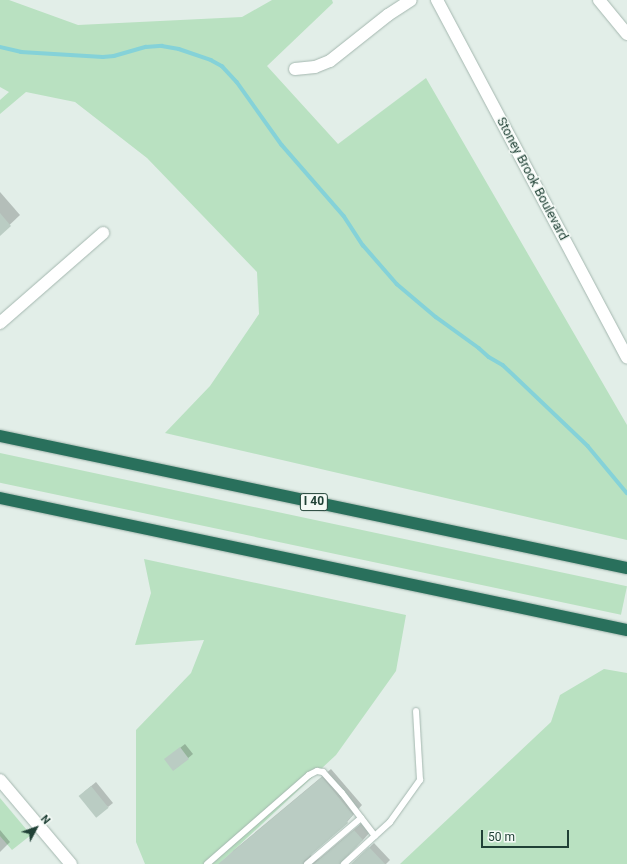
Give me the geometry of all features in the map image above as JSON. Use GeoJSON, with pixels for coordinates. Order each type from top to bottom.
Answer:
{"type":"FeatureCollection","features":[{"type":"Feature","properties":{"kind":"highway","name":"I 40"},"geometry":{"type":"LineString","coordinates":[[0,436],[627,568]]}},
{"type":"Feature","properties":{"kind":"highway"},"geometry":{"type":"LineString","coordinates":[[0,498],[627,630]]}},
{"type":"Feature","properties":{"kind":"street"},"geometry":{"type":"LineString","coordinates":[[295,69],[315,67],[330,61],[388,15],[411,0]]}},
{"type":"Feature","properties":{"kind":"street","name":"Stoney Brook Boulevard"},"geometry":{"type":"LineString","coordinates":[[437,0],[627,358]]}},
{"type":"Feature","properties":{"kind":"street"},"geometry":{"type":"LineString","coordinates":[[599,0],[627,34]]}},
{"type":"Feature","properties":{"kind":"street"},"geometry":{"type":"LineString","coordinates":[[0,323],[103,233]]}},
{"type":"Feature","properties":{"kind":"street"},"geometry":{"type":"LineString","coordinates":[[0,780],[71,864]]}},
{"type":"Feature","properties":{"kind":"lane"},"geometry":{"type":"LineString","coordinates":[[344,864],[390,822],[420,780],[416,711]]}},
{"type":"Feature","properties":{"kind":"lane"},"geometry":{"type":"LineString","coordinates":[[207,864],[309,775],[317,771],[323,772],[342,793],[375,836]]}},
{"type":"Feature","properties":{"kind":"lane"},"geometry":{"type":"LineString","coordinates":[[307,864],[361,818]]}},
{"type":"Feature","properties":{"kind":"green space"},"geometry":{"type":"Polygon","coordinates":[[[0,0],[9,0],[78,25],[242,17],[272,0],[332,0],[333,3],[267,66],[338,144],[426,78],[627,425],[627,540],[165,433],[210,386],[259,314],[257,272],[147,158],[75,102],[26,92],[0,114],[0,100],[9,92],[0,87],[0,0]]]}},
{"type":"Feature","properties":{"kind":"green space"},"geometry":{"type":"Polygon","coordinates":[[[0,453],[627,586],[621,615],[0,483],[0,453]]]}},
{"type":"Feature","properties":{"kind":"green space"},"geometry":{"type":"Polygon","coordinates":[[[144,559],[406,615],[396,671],[336,755],[219,864],[145,864],[136,842],[136,730],[191,673],[204,640],[135,645],[151,593],[144,559]]]}},
{"type":"Feature","properties":{"kind":"green space"},"geometry":{"type":"Polygon","coordinates":[[[604,669],[627,673],[627,864],[400,864],[551,722],[560,695],[604,669]]]}},
{"type":"Feature","properties":{"kind":"green space"},"geometry":{"type":"Polygon","coordinates":[[[0,798],[31,835],[12,850],[0,836],[0,798]]]}},
{"type":"Feature","properties":{"kind":"building"},"geometry":{"type":"Polygon","coordinates":[[[0,213],[11,226],[0,236],[0,213]]]}},
{"type":"Feature","properties":{"kind":"building"},"geometry":{"type":"Polygon","coordinates":[[[180,747],[189,759],[173,771],[164,759],[180,747]]]}},
{"type":"Feature","properties":{"kind":"building"},"geometry":{"type":"Polygon","coordinates":[[[322,777],[353,815],[347,821],[348,823],[304,861],[303,864],[218,864],[322,777]]]}},
{"type":"Feature","properties":{"kind":"building"},"geometry":{"type":"Polygon","coordinates":[[[91,786],[109,808],[96,818],[79,796],[91,786]]]}},
{"type":"Feature","properties":{"kind":"building"},"geometry":{"type":"Polygon","coordinates":[[[354,830],[363,840],[340,864],[314,864],[354,830]]]}},
{"type":"Feature","properties":{"kind":"building"},"geometry":{"type":"Polygon","coordinates":[[[369,847],[385,864],[351,864],[369,847]]]}},
{"type":"Feature","properties":{"kind":"waterway"},"geometry":{"type":"LineString","coordinates":[[0,47],[21,52],[103,57],[114,56],[146,47],[162,46],[179,49],[211,60],[222,66],[237,82],[282,145],[344,216],[363,245],[397,284],[436,317],[489,357],[503,365],[588,446],[627,493]]}}]}
